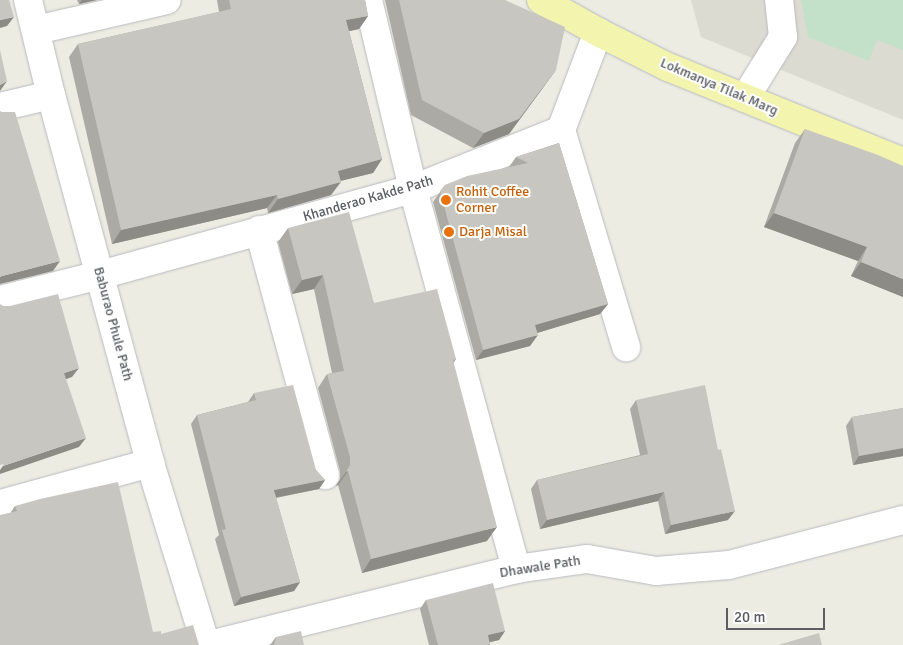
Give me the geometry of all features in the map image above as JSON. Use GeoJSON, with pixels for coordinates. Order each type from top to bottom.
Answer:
{"type":"FeatureCollection","features":[{"type":"Feature","properties":{"kind":"main road","name":"Lokmanya Tilak Marg"},"geometry":{"type":"LineString","coordinates":[[541,0],[598,32],[668,67],[903,162]]}},
{"type":"Feature","properties":{"kind":"street","name":"Baburao Phule Path"},"geometry":{"type":"LineString","coordinates":[[28,0],[51,95],[150,463],[208,645]]}},
{"type":"Feature","properties":{"kind":"street"},"geometry":{"type":"LineString","coordinates":[[36,30],[167,0]]}},
{"type":"Feature","properties":{"kind":"street"},"geometry":{"type":"LineString","coordinates":[[368,0],[413,189],[516,569]]}},
{"type":"Feature","properties":{"kind":"street"},"geometry":{"type":"LineString","coordinates":[[745,98],[783,37],[779,0]]}},
{"type":"Feature","properties":{"kind":"street"},"geometry":{"type":"LineString","coordinates":[[598,32],[561,130],[626,347]]}},
{"type":"Feature","properties":{"kind":"street"},"geometry":{"type":"LineString","coordinates":[[0,108],[51,95]]}},
{"type":"Feature","properties":{"kind":"street","name":"Khanderao Kakde Path"},"geometry":{"type":"LineString","coordinates":[[0,300],[100,275],[258,230],[413,189],[561,130]]}},
{"type":"Feature","properties":{"kind":"street"},"geometry":{"type":"LineString","coordinates":[[258,230],[325,475]]}},
{"type":"Feature","properties":{"kind":"street"},"geometry":{"type":"LineString","coordinates":[[0,504],[150,463]]}},
{"type":"Feature","properties":{"kind":"street","name":"Dhawale Path"},"geometry":{"type":"LineString","coordinates":[[208,645],[516,569],[587,559],[656,571],[730,564],[903,520]]}},
{"type":"Feature","properties":{"kind":"shaded area"},"geometry":{"type":"Polygon","coordinates":[[[691,0],[903,0],[903,120],[701,37],[691,0]]]}},
{"type":"Feature","properties":{"kind":"green space"},"geometry":{"type":"Polygon","coordinates":[[[801,0],[903,0],[903,50],[877,40],[869,61],[808,37],[801,0]]]}},
{"type":"Feature","properties":{"kind":"building"},"geometry":{"type":"Polygon","coordinates":[[[0,0],[9,0],[14,17],[0,20],[0,0]]]}},
{"type":"Feature","properties":{"kind":"building"},"geometry":{"type":"Polygon","coordinates":[[[229,0],[365,0],[368,16],[346,20],[382,159],[338,171],[341,182],[278,199],[277,195],[121,230],[78,44],[231,9],[229,0]]]}},
{"type":"Feature","properties":{"kind":"building"},"geometry":{"type":"Polygon","coordinates":[[[399,0],[505,0],[565,27],[556,70],[519,119],[484,133],[422,100],[399,0]]]}},
{"type":"Feature","properties":{"kind":"building"},"geometry":{"type":"Polygon","coordinates":[[[0,50],[7,81],[0,85],[0,50]]]}},
{"type":"Feature","properties":{"kind":"building"},"geometry":{"type":"Polygon","coordinates":[[[0,111],[15,112],[60,261],[0,277],[0,111]]]}},
{"type":"Feature","properties":{"kind":"building"},"geometry":{"type":"Polygon","coordinates":[[[805,129],[903,166],[903,279],[861,262],[867,247],[774,213],[805,129]]]}},
{"type":"Feature","properties":{"kind":"building"},"geometry":{"type":"Polygon","coordinates":[[[559,143],[608,304],[535,325],[538,335],[483,350],[440,191],[445,185],[467,176],[528,163],[516,157],[559,143]]]}},
{"type":"Feature","properties":{"kind":"building"},"geometry":{"type":"Polygon","coordinates":[[[349,212],[374,303],[437,289],[456,359],[453,360],[497,527],[371,559],[348,471],[346,472],[350,465],[350,457],[327,374],[344,371],[323,275],[302,280],[288,228],[349,212]]]}},
{"type":"Feature","properties":{"kind":"building"},"geometry":{"type":"Polygon","coordinates":[[[58,294],[79,368],[64,373],[86,438],[3,466],[3,464],[0,465],[0,304],[10,306],[58,294]]]}},
{"type":"Feature","properties":{"kind":"building"},"geometry":{"type":"Polygon","coordinates":[[[293,385],[316,470],[325,480],[274,490],[300,582],[241,597],[222,530],[226,529],[197,415],[256,400],[254,393],[293,385]]]}},
{"type":"Feature","properties":{"kind":"building"},"geometry":{"type":"Polygon","coordinates":[[[705,385],[718,450],[721,449],[735,511],[671,525],[664,492],[547,520],[537,480],[648,454],[636,400],[705,385]]]}},
{"type":"Feature","properties":{"kind":"building"},"geometry":{"type":"Polygon","coordinates":[[[903,408],[903,448],[859,456],[852,417],[903,408]]]}},
{"type":"Feature","properties":{"kind":"building"},"geometry":{"type":"Polygon","coordinates":[[[118,482],[153,632],[161,631],[161,634],[193,625],[199,645],[0,645],[0,515],[17,511],[15,506],[40,499],[118,482]]]}},
{"type":"Feature","properties":{"kind":"building"},"geometry":{"type":"Polygon","coordinates":[[[493,583],[505,631],[488,635],[490,645],[438,645],[426,600],[493,583]]]}},
{"type":"Feature","properties":{"kind":"building"},"geometry":{"type":"Polygon","coordinates":[[[301,631],[304,645],[274,645],[276,637],[301,631]]]}},
{"type":"Feature","properties":{"kind":"building"},"geometry":{"type":"Polygon","coordinates":[[[819,633],[822,645],[778,645],[819,633]]]}},
{"type":"Feature","properties":{"kind":"place","name":"Rohit Coffee Corner"},"geometry":{"type":"Point","coordinates":[446,200]}},
{"type":"Feature","properties":{"kind":"place","name":"Darja Misal"},"geometry":{"type":"Point","coordinates":[449,232]}}]}
